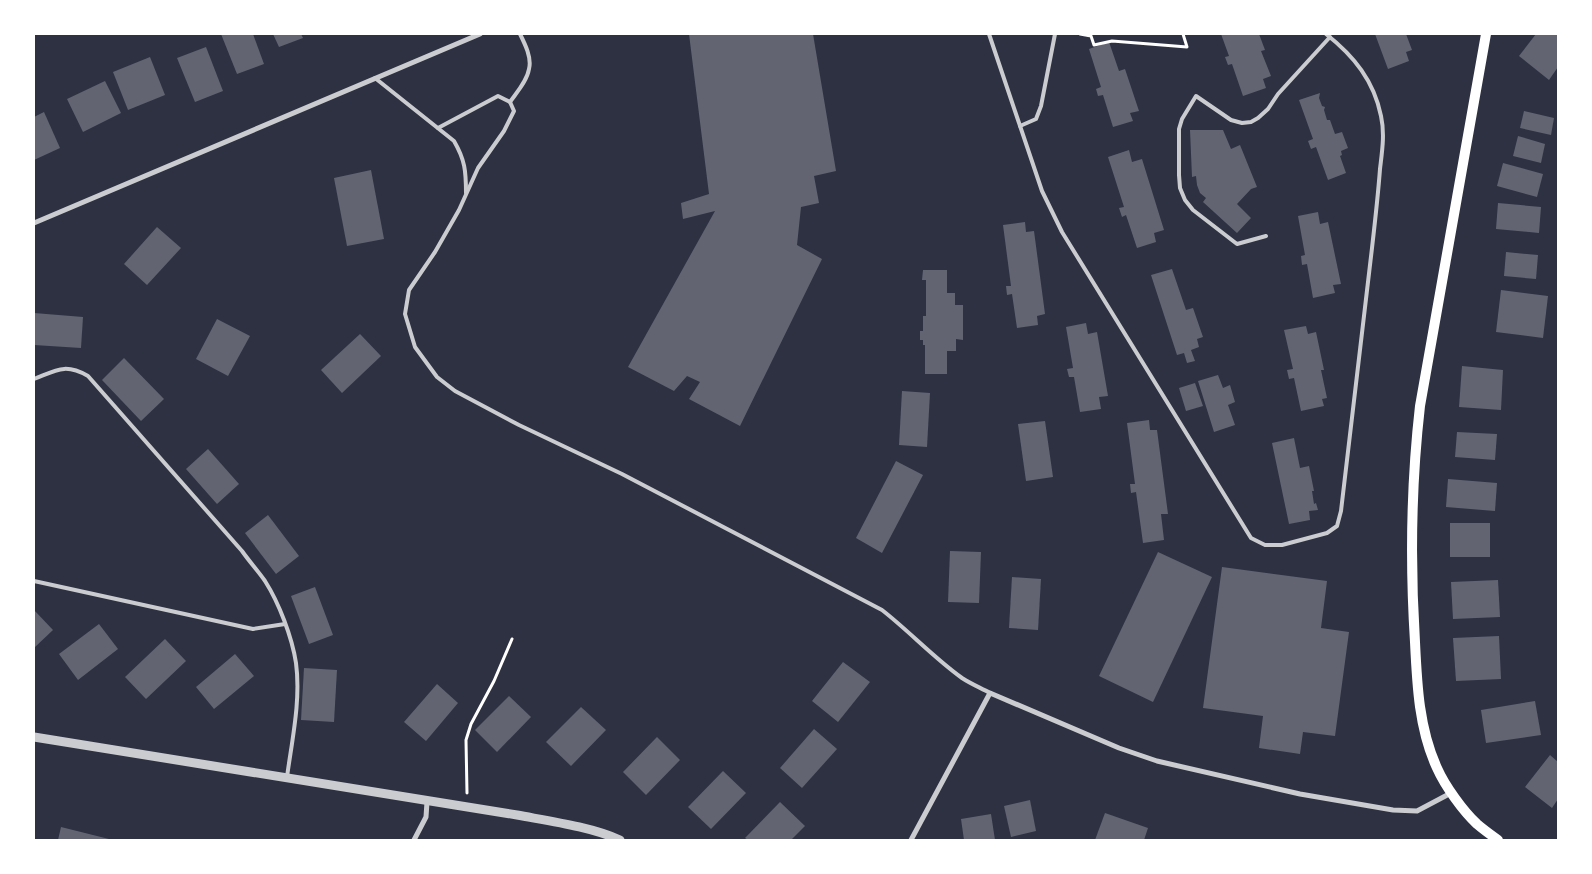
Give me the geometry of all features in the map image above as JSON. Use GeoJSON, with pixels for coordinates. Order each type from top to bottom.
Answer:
{"type":"FeatureCollection","features":[{"type":"Feature","properties":{"kind":"main road"},"geometry":{"type":"LineString","coordinates":[[1486,34],[1420,406],[1415,452],[1412,566],[1418,689],[1428,742],[1437,769],[1451,793],[1476,823],[1498,840]]}},
{"type":"Feature","properties":{"kind":"street"},"geometry":{"type":"LineString","coordinates":[[34,223],[480,34]]}},
{"type":"Feature","properties":{"kind":"street"},"geometry":{"type":"LineString","coordinates":[[911,840],[990,693],[1119,748],[1157,761],[1300,794],[1393,810],[1417,811],[1451,793]]}},
{"type":"Feature","properties":{"kind":"street"},"geometry":{"type":"LineString","coordinates":[[34,737],[562,824],[620,840]]}},
{"type":"Feature","properties":{"kind":"street"},"geometry":{"type":"LineString","coordinates":[[414,840],[426,817],[427,802]]}},
{"type":"Feature","properties":{"kind":"lane"},"geometry":{"type":"LineString","coordinates":[[510,102],[530,69],[527,49],[520,34]]}},
{"type":"Feature","properties":{"kind":"lane"},"geometry":{"type":"LineString","coordinates":[[989,34],[1042,191],[1062,232],[1251,538],[1265,545],[1282,545],[1327,533],[1337,526],[1341,512],[1378,201],[1383,140],[1382,118],[1376,98],[1369,80],[1356,62],[1328,35],[1278,94],[1268,109],[1258,118],[1251,122],[1242,123],[1231,120],[1196,96],[1182,119],[1179,129],[1179,176],[1180,188],[1185,200],[1193,210],[1237,244],[1266,236]]}},
{"type":"Feature","properties":{"kind":"lane"},"geometry":{"type":"LineString","coordinates":[[1020,126],[1036,119],[1041,106],[1055,34]]}},
{"type":"Feature","properties":{"kind":"lane"},"geometry":{"type":"LineString","coordinates":[[375,78],[454,141],[462,155],[466,170],[466,194]]}},
{"type":"Feature","properties":{"kind":"lane"},"geometry":{"type":"LineString","coordinates":[[438,128],[498,96],[510,102],[514,111],[504,131],[478,168],[435,252],[409,290],[405,314],[415,347],[436,377],[455,391],[519,425],[622,474],[882,610],[963,678],[990,693]]}},
{"type":"Feature","properties":{"kind":"lane"},"geometry":{"type":"LineString","coordinates":[[34,379],[66,368],[77,370],[88,376],[242,551],[265,581],[290,637],[296,662],[297,689],[287,779]]}},
{"type":"Feature","properties":{"kind":"lane"},"geometry":{"type":"LineString","coordinates":[[34,581],[253,629],[284,624]]}},
{"type":"Feature","properties":{"kind":"path"},"geometry":{"type":"LineString","coordinates":[[1080,34],[1091,36],[1094,45],[1112,41],[1187,47],[1183,34]]}},
{"type":"Feature","properties":{"kind":"path"},"geometry":{"type":"LineString","coordinates":[[467,808],[466,740],[471,724],[494,681],[512,639]]}},
{"type":"Feature","properties":{"kind":"building"},"geometry":{"type":"Polygon","coordinates":[[[221,34],[253,34],[264,64],[237,74],[221,34]]]}},
{"type":"Feature","properties":{"kind":"building"},"geometry":{"type":"Polygon","coordinates":[[[273,34],[301,34],[303,38],[279,47],[273,34]]]}},
{"type":"Feature","properties":{"kind":"building"},"geometry":{"type":"Polygon","coordinates":[[[689,34],[813,34],[836,171],[814,176],[819,203],[801,207],[797,245],[822,259],[740,426],[689,399],[700,382],[687,376],[674,391],[628,367],[715,211],[683,219],[681,203],[709,194],[689,34]]]}},
{"type":"Feature","properties":{"kind":"building"},"geometry":{"type":"Polygon","coordinates":[[[1221,34],[1259,34],[1265,50],[1261,51],[1271,76],[1263,79],[1266,88],[1243,96],[1232,64],[1228,65],[1225,57],[1229,56],[1221,34]]]}},
{"type":"Feature","properties":{"kind":"building"},"geometry":{"type":"Polygon","coordinates":[[[1375,34],[1406,34],[1412,50],[1406,52],[1409,61],[1388,69],[1375,34]]]}},
{"type":"Feature","properties":{"kind":"building"},"geometry":{"type":"Polygon","coordinates":[[[1536,34],[1556,34],[1558,36],[1558,67],[1549,80],[1519,56],[1536,34]]]}},
{"type":"Feature","properties":{"kind":"building"},"geometry":{"type":"Polygon","coordinates":[[[1109,42],[1119,71],[1125,69],[1139,111],[1130,113],[1133,121],[1113,127],[1103,95],[1098,96],[1096,89],[1101,87],[1089,49],[1109,42]]]}},
{"type":"Feature","properties":{"kind":"building"},"geometry":{"type":"Polygon","coordinates":[[[206,47],[223,91],[195,102],[177,58],[206,47]]]}},
{"type":"Feature","properties":{"kind":"building"},"geometry":{"type":"Polygon","coordinates":[[[150,57],[165,95],[128,110],[113,72],[150,57]]]}},
{"type":"Feature","properties":{"kind":"building"},"geometry":{"type":"Polygon","coordinates":[[[105,81],[121,113],[83,132],[67,99],[105,81]]]}},
{"type":"Feature","properties":{"kind":"building"},"geometry":{"type":"Polygon","coordinates":[[[1320,93],[1319,98],[1322,106],[1325,107],[1327,120],[1330,120],[1335,134],[1342,132],[1348,148],[1341,151],[1342,155],[1340,156],[1346,173],[1328,180],[1316,147],[1311,149],[1308,141],[1313,139],[1299,100],[1320,93]]]}},
{"type":"Feature","properties":{"kind":"building"},"geometry":{"type":"Polygon","coordinates":[[[1524,111],[1554,118],[1551,135],[1520,128],[1524,111]]]}},
{"type":"Feature","properties":{"kind":"building"},"geometry":{"type":"Polygon","coordinates":[[[44,112],[60,148],[34,160],[34,117],[44,112]]]}},
{"type":"Feature","properties":{"kind":"building"},"geometry":{"type":"Polygon","coordinates":[[[1190,130],[1223,130],[1231,149],[1240,145],[1257,187],[1251,189],[1237,204],[1251,218],[1237,233],[1203,202],[1206,198],[1200,193],[1196,176],[1192,177],[1190,130]]]}},
{"type":"Feature","properties":{"kind":"building"},"geometry":{"type":"Polygon","coordinates":[[[1518,136],[1545,144],[1541,163],[1513,156],[1518,136]]]}},
{"type":"Feature","properties":{"kind":"building"},"geometry":{"type":"Polygon","coordinates":[[[1129,150],[1132,162],[1142,159],[1164,230],[1154,233],[1156,242],[1137,248],[1126,215],[1122,217],[1119,208],[1124,207],[1108,157],[1129,150]]]}},
{"type":"Feature","properties":{"kind":"building"},"geometry":{"type":"Polygon","coordinates":[[[1503,163],[1543,174],[1537,197],[1497,186],[1503,163]]]}},
{"type":"Feature","properties":{"kind":"building"},"geometry":{"type":"Polygon","coordinates":[[[371,170],[384,239],[347,246],[334,178],[371,170]]]}},
{"type":"Feature","properties":{"kind":"building"},"geometry":{"type":"Polygon","coordinates":[[[1498,203],[1541,207],[1539,233],[1496,229],[1498,203]]]}},
{"type":"Feature","properties":{"kind":"building"},"geometry":{"type":"Polygon","coordinates":[[[1318,212],[1320,224],[1328,222],[1341,284],[1333,285],[1335,293],[1313,298],[1307,264],[1302,265],[1301,256],[1305,255],[1298,216],[1318,212]]]}},
{"type":"Feature","properties":{"kind":"building"},"geometry":{"type":"Polygon","coordinates":[[[1025,222],[1026,232],[1034,231],[1045,314],[1037,316],[1038,325],[1017,328],[1012,294],[1007,295],[1006,286],[1011,286],[1003,225],[1025,222]]]}},
{"type":"Feature","properties":{"kind":"building"},"geometry":{"type":"Polygon","coordinates":[[[157,227],[181,248],[147,285],[124,264],[157,227]]]}},
{"type":"Feature","properties":{"kind":"building"},"geometry":{"type":"Polygon","coordinates":[[[1506,252],[1538,255],[1536,279],[1504,276],[1506,252]]]}},
{"type":"Feature","properties":{"kind":"building"},"geometry":{"type":"Polygon","coordinates":[[[1172,269],[1186,310],[1193,308],[1203,337],[1197,339],[1199,347],[1191,350],[1195,361],[1187,363],[1184,353],[1177,355],[1151,275],[1172,269]]]}},
{"type":"Feature","properties":{"kind":"building"},"geometry":{"type":"Polygon","coordinates":[[[923,270],[947,270],[947,293],[955,293],[955,305],[963,305],[963,340],[956,339],[956,351],[947,351],[947,374],[925,374],[925,345],[923,345],[923,340],[920,340],[920,331],[923,331],[923,316],[926,316],[926,280],[922,280],[923,270]]]}},
{"type":"Feature","properties":{"kind":"building"},"geometry":{"type":"Polygon","coordinates":[[[1501,290],[1548,296],[1543,338],[1496,332],[1501,290]]]}},
{"type":"Feature","properties":{"kind":"building"},"geometry":{"type":"Polygon","coordinates":[[[34,313],[83,317],[81,348],[34,345],[34,313]]]}},
{"type":"Feature","properties":{"kind":"building"},"geometry":{"type":"Polygon","coordinates":[[[217,319],[250,336],[228,376],[196,359],[217,319]]]}},
{"type":"Feature","properties":{"kind":"building"},"geometry":{"type":"Polygon","coordinates":[[[1086,323],[1088,334],[1097,332],[1108,396],[1099,397],[1101,409],[1080,412],[1074,377],[1069,377],[1067,369],[1073,368],[1066,327],[1086,323]]]}},
{"type":"Feature","properties":{"kind":"building"},"geometry":{"type":"Polygon","coordinates":[[[1306,326],[1308,334],[1316,332],[1324,370],[1321,370],[1327,398],[1322,399],[1324,406],[1301,411],[1294,378],[1289,379],[1287,370],[1293,369],[1284,330],[1306,326]]]}},
{"type":"Feature","properties":{"kind":"building"},"geometry":{"type":"Polygon","coordinates":[[[360,334],[381,356],[342,393],[321,370],[360,334]]]}},
{"type":"Feature","properties":{"kind":"building"},"geometry":{"type":"Polygon","coordinates":[[[124,358],[164,399],[141,421],[102,380],[124,358]]]}},
{"type":"Feature","properties":{"kind":"building"},"geometry":{"type":"Polygon","coordinates":[[[1462,366],[1503,370],[1501,410],[1459,407],[1462,366]]]}},
{"type":"Feature","properties":{"kind":"building"},"geometry":{"type":"Polygon","coordinates":[[[1218,375],[1223,388],[1230,385],[1235,402],[1228,405],[1235,425],[1214,432],[1198,381],[1218,375]]]}},
{"type":"Feature","properties":{"kind":"building"},"geometry":{"type":"Polygon","coordinates":[[[1195,383],[1203,406],[1186,411],[1179,388],[1195,383]]]}},
{"type":"Feature","properties":{"kind":"building"},"geometry":{"type":"Polygon","coordinates":[[[902,391],[930,393],[927,447],[899,445],[902,391]]]}},
{"type":"Feature","properties":{"kind":"building"},"geometry":{"type":"Polygon","coordinates":[[[1149,420],[1150,430],[1157,430],[1168,514],[1161,514],[1164,540],[1143,543],[1136,492],[1131,493],[1130,484],[1135,484],[1127,423],[1149,420]]]}},
{"type":"Feature","properties":{"kind":"building"},"geometry":{"type":"Polygon","coordinates":[[[1045,421],[1053,477],[1026,481],[1018,424],[1045,421]]]}},
{"type":"Feature","properties":{"kind":"building"},"geometry":{"type":"Polygon","coordinates":[[[1457,432],[1497,434],[1495,460],[1455,457],[1457,432]]]}},
{"type":"Feature","properties":{"kind":"building"},"geometry":{"type":"Polygon","coordinates":[[[1294,438],[1300,468],[1309,466],[1314,491],[1312,491],[1314,504],[1316,503],[1318,510],[1309,511],[1310,520],[1289,524],[1272,443],[1294,438]]]}},
{"type":"Feature","properties":{"kind":"building"},"geometry":{"type":"Polygon","coordinates":[[[208,449],[239,484],[217,504],[186,469],[208,449]]]}},
{"type":"Feature","properties":{"kind":"building"},"geometry":{"type":"Polygon","coordinates":[[[896,461],[923,475],[882,553],[856,538],[896,461]]]}},
{"type":"Feature","properties":{"kind":"building"},"geometry":{"type":"Polygon","coordinates":[[[1448,479],[1497,483],[1495,511],[1446,507],[1448,479]]]}},
{"type":"Feature","properties":{"kind":"building"},"geometry":{"type":"Polygon","coordinates":[[[268,515],[299,556],[276,574],[245,533],[268,515]]]}},
{"type":"Feature","properties":{"kind":"building"},"geometry":{"type":"Polygon","coordinates":[[[1450,523],[1490,523],[1490,557],[1450,557],[1450,523]]]}},
{"type":"Feature","properties":{"kind":"building"},"geometry":{"type":"Polygon","coordinates":[[[950,551],[981,552],[979,603],[948,602],[950,551]]]}},
{"type":"Feature","properties":{"kind":"building"},"geometry":{"type":"Polygon","coordinates":[[[1158,552],[1212,577],[1153,702],[1099,676],[1158,552]]]}},
{"type":"Feature","properties":{"kind":"building"},"geometry":{"type":"Polygon","coordinates":[[[1222,567],[1327,581],[1321,628],[1349,632],[1335,736],[1303,732],[1300,754],[1259,748],[1263,716],[1203,708],[1222,567]]]}},
{"type":"Feature","properties":{"kind":"building"},"geometry":{"type":"Polygon","coordinates":[[[1012,577],[1041,579],[1038,630],[1009,628],[1012,577]]]}},
{"type":"Feature","properties":{"kind":"building"},"geometry":{"type":"Polygon","coordinates":[[[1498,580],[1500,617],[1453,619],[1451,582],[1498,580]]]}},
{"type":"Feature","properties":{"kind":"building"},"geometry":{"type":"Polygon","coordinates":[[[315,587],[333,635],[309,644],[291,596],[315,587]]]}},
{"type":"Feature","properties":{"kind":"building"},"geometry":{"type":"Polygon","coordinates":[[[34,610],[53,630],[34,648],[34,610]]]}},
{"type":"Feature","properties":{"kind":"building"},"geometry":{"type":"Polygon","coordinates":[[[99,624],[118,649],[78,680],[59,654],[99,624]]]}},
{"type":"Feature","properties":{"kind":"building"},"geometry":{"type":"Polygon","coordinates":[[[1499,636],[1501,679],[1456,681],[1453,638],[1499,636]]]}},
{"type":"Feature","properties":{"kind":"building"},"geometry":{"type":"Polygon","coordinates":[[[165,639],[186,661],[146,699],[125,677],[165,639]]]}},
{"type":"Feature","properties":{"kind":"building"},"geometry":{"type":"Polygon","coordinates":[[[235,654],[254,676],[214,709],[196,687],[235,654]]]}},
{"type":"Feature","properties":{"kind":"building"},"geometry":{"type":"Polygon","coordinates":[[[843,662],[870,682],[838,722],[812,701],[843,662]]]}},
{"type":"Feature","properties":{"kind":"building"},"geometry":{"type":"Polygon","coordinates":[[[304,668],[337,670],[334,722],[301,720],[304,668]]]}},
{"type":"Feature","properties":{"kind":"building"},"geometry":{"type":"Polygon","coordinates":[[[437,684],[458,703],[426,741],[404,722],[437,684]]]}},
{"type":"Feature","properties":{"kind":"building"},"geometry":{"type":"Polygon","coordinates":[[[509,696],[531,717],[497,752],[475,730],[509,696]]]}},
{"type":"Feature","properties":{"kind":"building"},"geometry":{"type":"Polygon","coordinates":[[[1535,701],[1541,735],[1486,743],[1481,710],[1535,701]]]}},
{"type":"Feature","properties":{"kind":"building"},"geometry":{"type":"Polygon","coordinates":[[[581,707],[606,730],[571,766],[546,742],[581,707]]]}},
{"type":"Feature","properties":{"kind":"building"},"geometry":{"type":"Polygon","coordinates":[[[814,729],[837,749],[802,788],[780,768],[814,729]]]}},
{"type":"Feature","properties":{"kind":"building"},"geometry":{"type":"Polygon","coordinates":[[[657,737],[680,760],[646,795],[623,772],[657,737]]]}},
{"type":"Feature","properties":{"kind":"building"},"geometry":{"type":"Polygon","coordinates":[[[1550,755],[1558,762],[1558,799],[1552,808],[1525,787],[1550,755]]]}},
{"type":"Feature","properties":{"kind":"building"},"geometry":{"type":"Polygon","coordinates":[[[723,771],[746,793],[711,829],[688,807],[723,771]]]}},
{"type":"Feature","properties":{"kind":"building"},"geometry":{"type":"Polygon","coordinates":[[[1030,800],[1036,831],[1011,837],[1004,806],[1030,800]]]}},
{"type":"Feature","properties":{"kind":"building"},"geometry":{"type":"Polygon","coordinates":[[[780,802],[805,826],[791,840],[748,840],[745,838],[780,802]]]}},
{"type":"Feature","properties":{"kind":"building"},"geometry":{"type":"Polygon","coordinates":[[[1105,813],[1148,828],[1144,840],[1095,840],[1105,813]]]}},
{"type":"Feature","properties":{"kind":"building"},"geometry":{"type":"Polygon","coordinates":[[[991,814],[995,840],[964,840],[961,819],[991,814]]]}},
{"type":"Feature","properties":{"kind":"building"},"geometry":{"type":"Polygon","coordinates":[[[61,827],[113,840],[58,840],[61,827]]]}}]}
